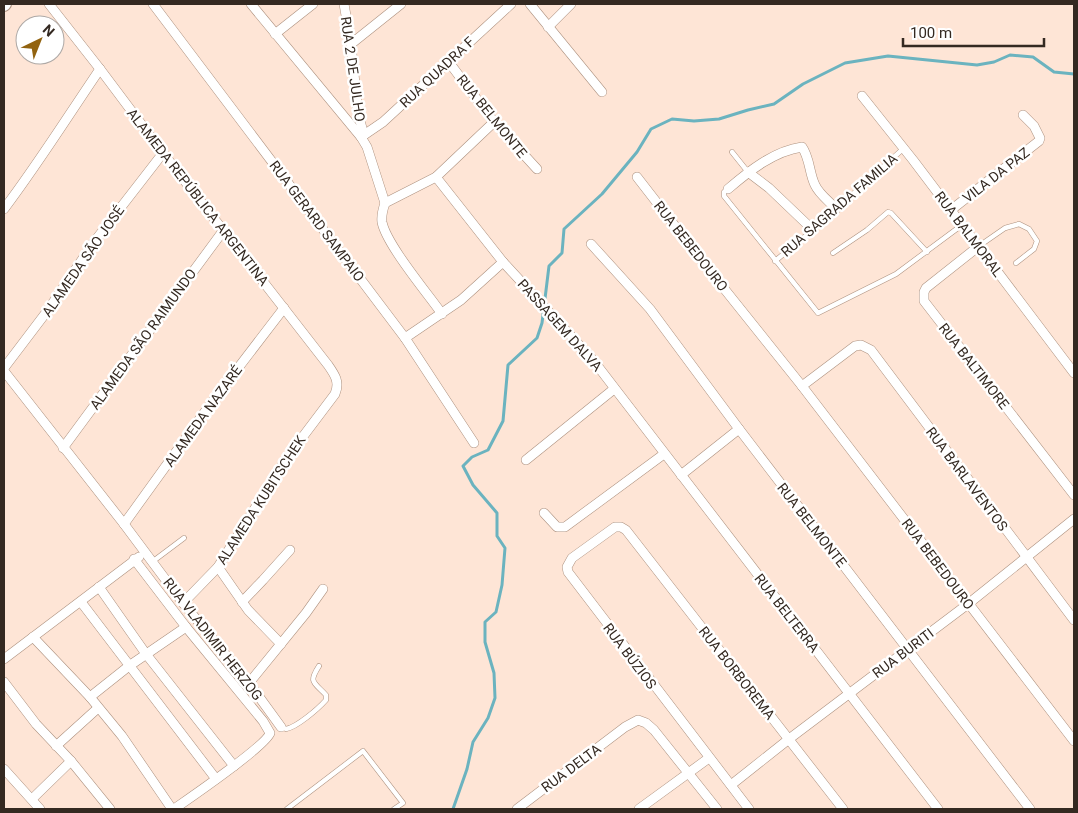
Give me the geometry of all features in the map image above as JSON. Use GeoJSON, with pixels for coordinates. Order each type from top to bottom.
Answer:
{"type":"FeatureCollection","features":[{"type":"Feature","properties":{"kind":"street","name":"ALAMEDA REPÚBLICA ARGENTINA"},"geometry":{"type":"LineString","coordinates":[[49,4],[162,153],[334,373],[338,384],[335,394]]}},
{"type":"Feature","properties":{"kind":"street","name":"RUA GERARD SAMPAIO"},"geometry":{"type":"LineString","coordinates":[[153,4],[405,338],[474,444]]}},
{"type":"Feature","properties":{"kind":"street"},"geometry":{"type":"LineString","coordinates":[[251,4],[363,136],[385,203],[382,222],[385,232],[442,314]]}},
{"type":"Feature","properties":{"kind":"street"},"geometry":{"type":"LineString","coordinates":[[275,34],[313,4]]}},
{"type":"Feature","properties":{"kind":"street","name":"RUA 2 DE JULHO"},"geometry":{"type":"LineString","coordinates":[[344,4],[351,44],[358,114],[363,136]]}},
{"type":"Feature","properties":{"kind":"street"},"geometry":{"type":"LineString","coordinates":[[351,44],[401,4]]}},
{"type":"Feature","properties":{"kind":"street","name":"RUA QUADRA F"},"geometry":{"type":"LineString","coordinates":[[363,136],[383,122],[511,4]]}},
{"type":"Feature","properties":{"kind":"street"},"geometry":{"type":"LineString","coordinates":[[530,4],[602,92]]}},
{"type":"Feature","properties":{"kind":"street"},"geometry":{"type":"LineString","coordinates":[[548,26],[571,4]]}},
{"type":"Feature","properties":{"kind":"street","name":"RUA BELMONTE"},"geometry":{"type":"LineString","coordinates":[[448,61],[494,122],[537,169]]}},
{"type":"Feature","properties":{"kind":"street"},"geometry":{"type":"LineString","coordinates":[[4,209],[34,169],[100,69]]}},
{"type":"Feature","properties":{"kind":"street","name":"RUA BALMORAL"},"geometry":{"type":"LineString","coordinates":[[862,96],[904,148],[1074,373]]}},
{"type":"Feature","properties":{"kind":"street","name":"VILA DA PAZ"},"geometry":{"type":"LineString","coordinates":[[951,210],[1039,141],[1040,138],[1034,126],[1023,114]]}},
{"type":"Feature","properties":{"kind":"street"},"geometry":{"type":"LineString","coordinates":[[385,203],[436,177],[494,122]]}},
{"type":"Feature","properties":{"kind":"street"},"geometry":{"type":"LineString","coordinates":[[728,189],[766,160],[802,147],[811,169],[814,183],[836,208]]}},
{"type":"Feature","properties":{"kind":"street","name":"ALAMEDA SÃO JOSÉ"},"geometry":{"type":"LineString","coordinates":[[4,370],[94,242],[162,153]]}},
{"type":"Feature","properties":{"kind":"street"},"geometry":{"type":"LineString","coordinates":[[748,172],[776,194],[813,230]]}},
{"type":"Feature","properties":{"kind":"street","name":"PASSAGEM DALVA"},"geometry":{"type":"LineString","coordinates":[[436,177],[503,262],[576,342],[681,475]]}},
{"type":"Feature","properties":{"kind":"street","name":"RUA BEBEDOURO"},"geometry":{"type":"LineString","coordinates":[[637,177],[802,386],[1074,741]]}},
{"type":"Feature","properties":{"kind":"street","name":"ALAMEDA SÃO RAIMUNDO"},"geometry":{"type":"LineString","coordinates":[[63,448],[223,230]]}},
{"type":"Feature","properties":{"kind":"street","name":"RUA BELMONTE"},"geometry":{"type":"LineString","coordinates":[[591,244],[650,310],[1030,809]]}},
{"type":"Feature","properties":{"kind":"street","name":"RUA BALTIMORE"},"geometry":{"type":"LineString","coordinates":[[979,246],[926,288],[924,301],[1074,495]]}},
{"type":"Feature","properties":{"kind":"street"},"geometry":{"type":"LineString","coordinates":[[405,338],[461,300],[503,262]]}},
{"type":"Feature","properties":{"kind":"street","name":"ALAMEDA NAZARÉ"},"geometry":{"type":"LineString","coordinates":[[124,524],[212,402],[284,308]]}},
{"type":"Feature","properties":{"kind":"street","name":"RUA BARLAVENTOS"},"geometry":{"type":"LineString","coordinates":[[802,386],[855,346],[861,345],[870,350],[1074,620]]}},
{"type":"Feature","properties":{"kind":"street","name":"RUA VLADIMIR HERZOG"},"geometry":{"type":"LineString","coordinates":[[4,370],[183,603],[249,683],[281,727]]}},
{"type":"Feature","properties":{"kind":"street"},"geometry":{"type":"LineString","coordinates":[[526,460],[614,389]]}},
{"type":"Feature","properties":{"kind":"street","name":"ALAMEDA KUBITSCHEK"},"geometry":{"type":"LineString","coordinates":[[183,603],[218,567],[286,459],[335,394]]}},
{"type":"Feature","properties":{"kind":"street"},"geometry":{"type":"LineString","coordinates":[[681,475],[739,429]]}},
{"type":"Feature","properties":{"kind":"street"},"geometry":{"type":"LineString","coordinates":[[544,513],[557,527],[565,527],[664,454]]}},
{"type":"Feature","properties":{"kind":"street","name":"RUA BELTERRA"},"geometry":{"type":"LineString","coordinates":[[681,475],[938,809]]}},
{"type":"Feature","properties":{"kind":"street","name":"RUA BURITI"},"geometry":{"type":"LineString","coordinates":[[731,785],[968,604],[1074,520]]}},
{"type":"Feature","properties":{"kind":"street","name":"RUA BÚZIOS"},"geometry":{"type":"LineString","coordinates":[[631,537],[623,528],[615,528],[572,558],[567,567],[568,572],[749,809]]}},
{"type":"Feature","properties":{"kind":"street","name":"RUA BORBOREMA"},"geometry":{"type":"LineString","coordinates":[[631,537],[843,809]]}},
{"type":"Feature","properties":{"kind":"street"},"geometry":{"type":"LineString","coordinates":[[242,602],[290,550]]}},
{"type":"Feature","properties":{"kind":"street"},"geometry":{"type":"LineString","coordinates":[[4,659],[145,552]]}},
{"type":"Feature","properties":{"kind":"street"},"geometry":{"type":"LineString","coordinates":[[33,637],[90,697],[122,736],[173,809],[234,766],[269,737],[270,732],[264,721],[186,628],[134,559]]}},
{"type":"Feature","properties":{"kind":"street"},"geometry":{"type":"LineString","coordinates":[[218,567],[254,618],[282,644]]}},
{"type":"Feature","properties":{"kind":"street"},"geometry":{"type":"LineString","coordinates":[[99,587],[146,654],[234,766]]}},
{"type":"Feature","properties":{"kind":"street"},"geometry":{"type":"LineString","coordinates":[[249,683],[282,644],[323,589]]}},
{"type":"Feature","properties":{"kind":"street"},"geometry":{"type":"LineString","coordinates":[[81,602],[216,779]]}},
{"type":"Feature","properties":{"kind":"street"},"geometry":{"type":"LineString","coordinates":[[90,697],[129,666],[186,628]]}},
{"type":"Feature","properties":{"kind":"street"},"geometry":{"type":"LineString","coordinates":[[4,682],[36,724],[110,809]]}},
{"type":"Feature","properties":{"kind":"street"},"geometry":{"type":"LineString","coordinates":[[56,746],[98,708]]}},
{"type":"Feature","properties":{"kind":"street","name":"RUA DELTA"},"geometry":{"type":"LineString","coordinates":[[518,809],[625,727],[638,720],[646,723],[689,773]]}},
{"type":"Feature","properties":{"kind":"street"},"geometry":{"type":"LineString","coordinates":[[639,809],[709,758]]}},
{"type":"Feature","properties":{"kind":"street"},"geometry":{"type":"LineString","coordinates":[[32,800],[70,761]]}},
{"type":"Feature","properties":{"kind":"street"},"geometry":{"type":"LineString","coordinates":[[4,769],[39,809]]}},
{"type":"Feature","properties":{"kind":"street"},"geometry":{"type":"LineString","coordinates":[[689,773],[717,809]]}},
{"type":"Feature","properties":{"kind":"lane","name":"RUA SAGRADA FAMILIA"},"geometry":{"type":"LineString","coordinates":[[775,261],[813,230],[904,148]]}},
{"type":"Feature","properties":{"kind":"lane"},"geometry":{"type":"LineString","coordinates":[[732,152],[748,172]]}},
{"type":"Feature","properties":{"kind":"lane"},"geometry":{"type":"LineString","coordinates":[[728,189],[724,192],[724,196],[818,313],[896,274],[962,225]]}},
{"type":"Feature","properties":{"kind":"lane"},"geometry":{"type":"LineString","coordinates":[[833,253],[867,230],[888,212],[927,252]]}},
{"type":"Feature","properties":{"kind":"lane"},"geometry":{"type":"LineString","coordinates":[[979,246],[1005,228],[1019,224],[1029,229],[1038,241],[1034,249],[1016,263]]}},
{"type":"Feature","properties":{"kind":"lane"},"geometry":{"type":"LineString","coordinates":[[152,562],[184,538]]}},
{"type":"Feature","properties":{"kind":"lane"},"geometry":{"type":"LineString","coordinates":[[281,727],[290,728],[309,716],[326,700],[326,695],[312,680],[312,676],[319,666]]}},
{"type":"Feature","properties":{"kind":"lane"},"geometry":{"type":"LineString","coordinates":[[286,809],[363,751],[403,803],[394,809]]}},
{"type":"Feature","properties":{"kind":"waterway"},"geometry":{"type":"LineString","coordinates":[[453,809],[467,769],[473,742],[488,718],[495,698],[494,673],[485,642],[485,622],[496,612],[502,585],[505,548],[497,536],[497,513],[473,485],[463,466],[472,457],[488,450],[503,421],[508,365],[537,338],[542,323],[549,266],[562,253],[564,229],[602,194],[637,152],[651,129],[672,119],[694,121],[719,119],[774,104],[803,84],[845,63],[888,56],[977,65],[994,62],[1010,55],[1033,57],[1054,72],[1074,74]]}}]}
